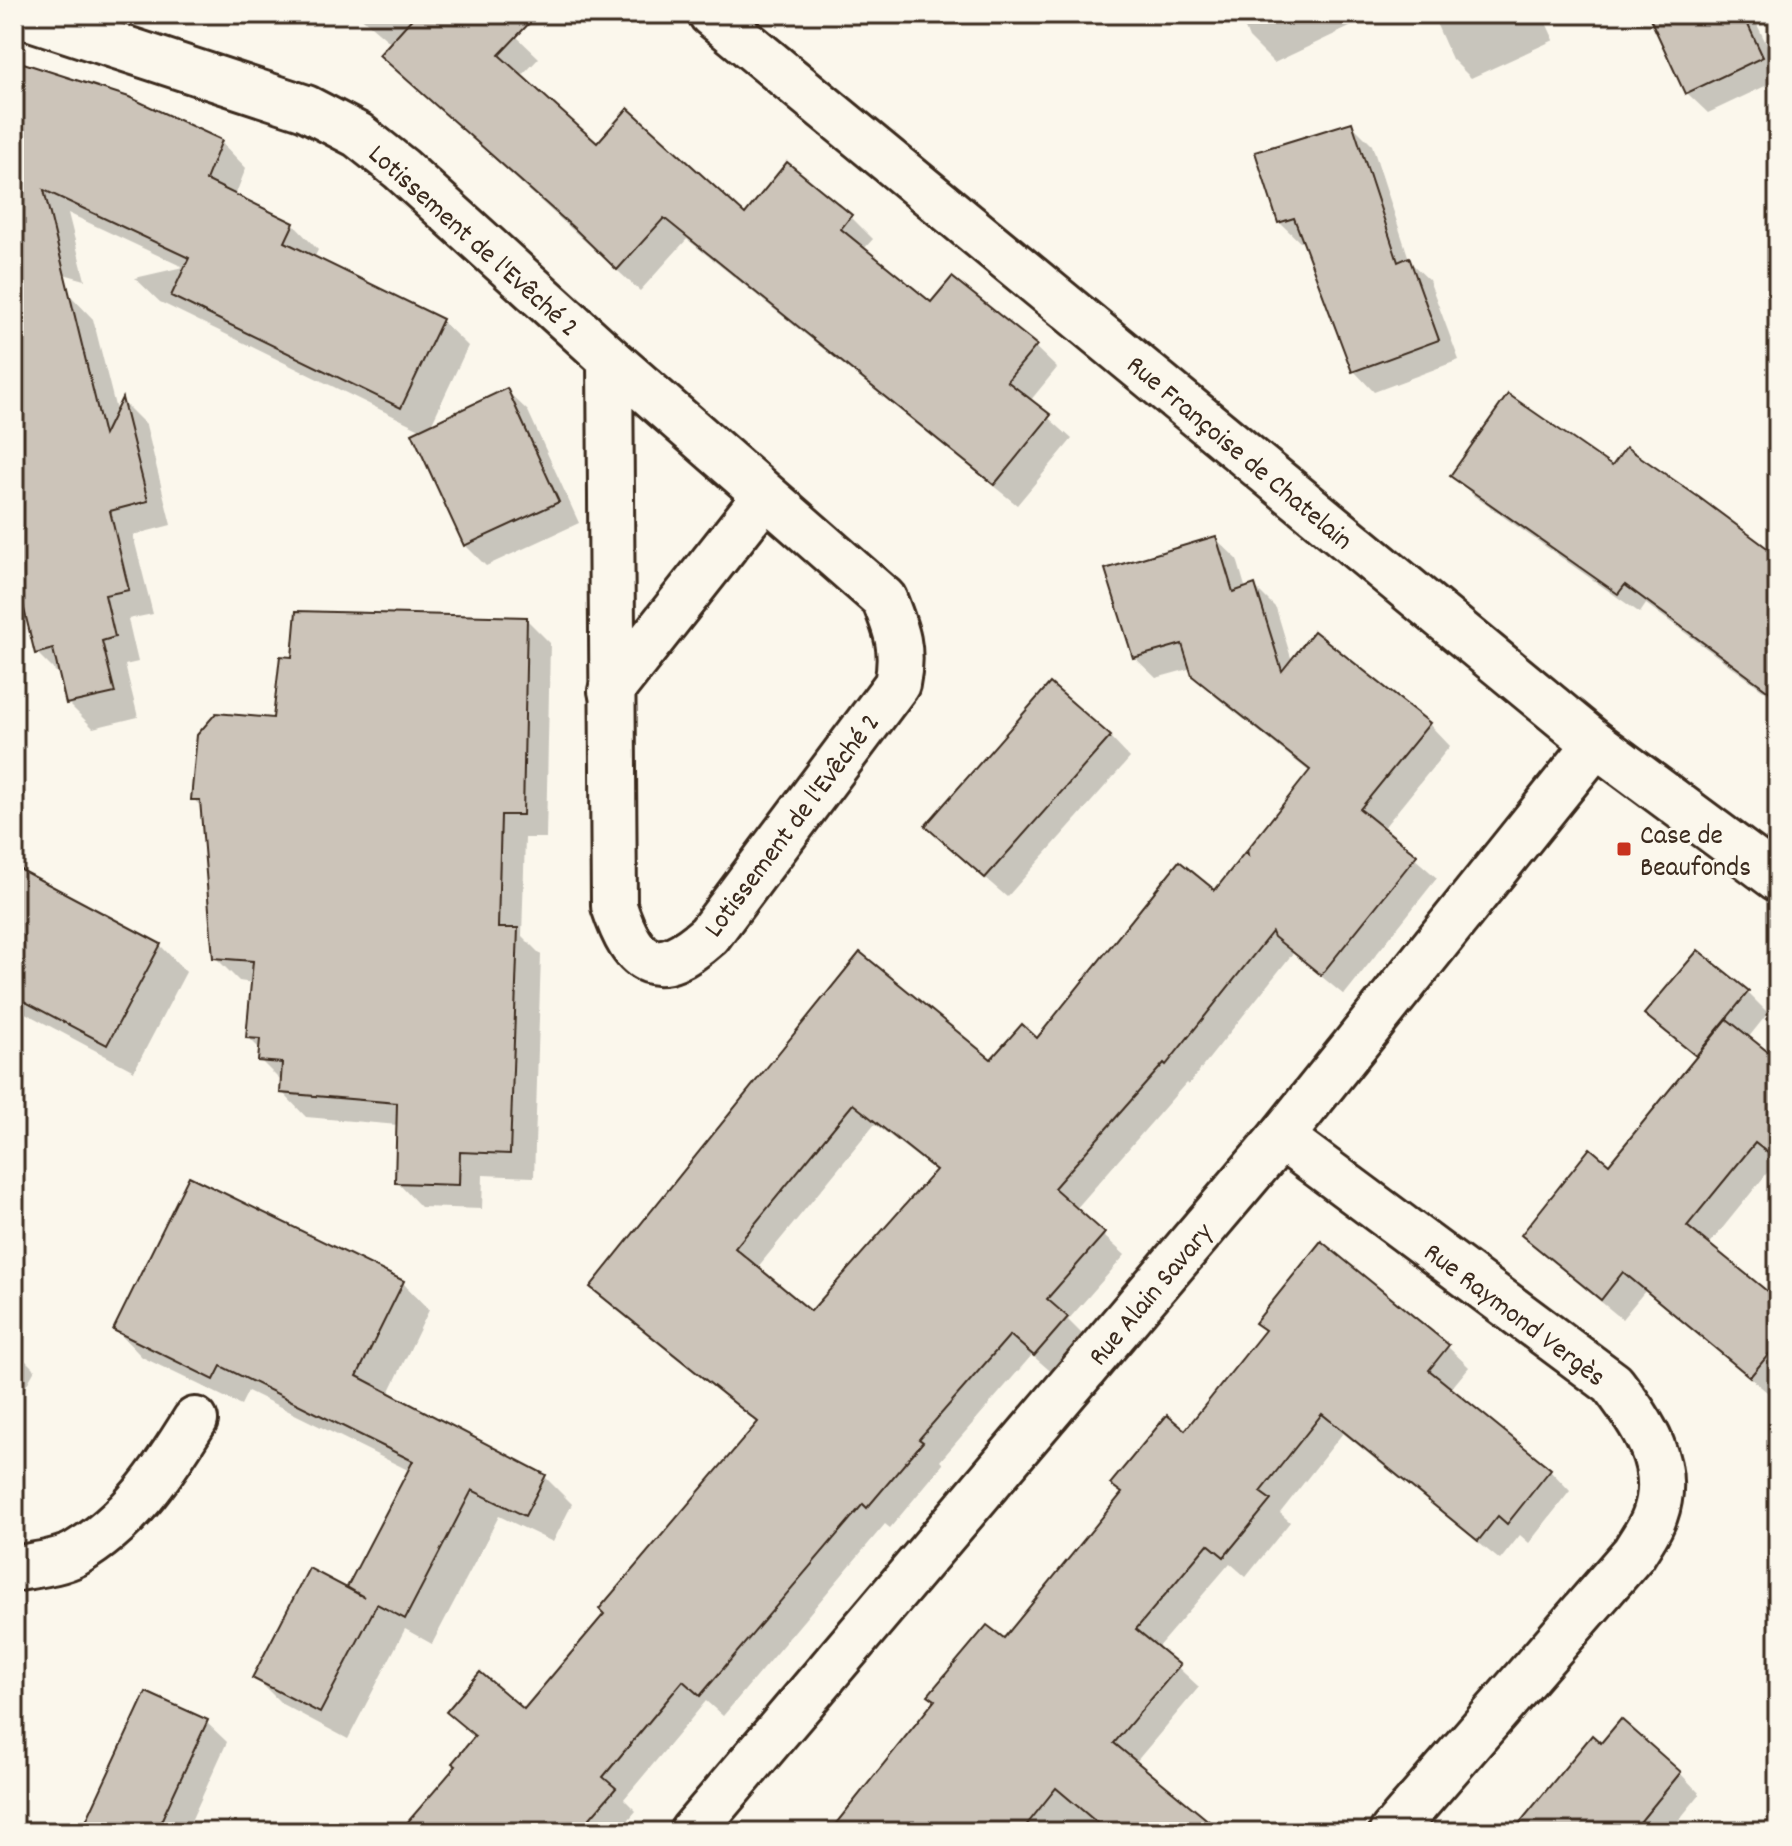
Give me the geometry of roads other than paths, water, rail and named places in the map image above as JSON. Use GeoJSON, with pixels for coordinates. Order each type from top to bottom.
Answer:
{"type":"FeatureCollection","features":[{"type":"Feature","properties":{"kind":"street","name":"Lotissement de l'Evêché 2"},"geometry":{"type":"LineString","coordinates":[[19,14],[306,108],[358,135],[401,169],[610,359],[884,599],[897,629],[902,660],[897,684],[709,935],[689,952],[666,961],[652,962],[639,957],[622,931],[614,906],[610,359]]}},
{"type":"Feature","properties":{"kind":"street","name":"Rue Françoise de Chatelain"},"geometry":{"type":"LineString","coordinates":[[711,14],[1596,744],[1778,879]]}},
{"type":"Feature","properties":{"kind":"street"},"geometry":{"type":"LineString","coordinates":[[611,691],[765,496]]}},
{"type":"Feature","properties":{"kind":"street","name":"Rue Alain Savary"},"geometry":{"type":"LineString","coordinates":[[692,1832],[1281,1137],[1596,744]]}},
{"type":"Feature","properties":{"kind":"street","name":"Rue Raymond Vergès"},"geometry":{"type":"LineString","coordinates":[[1281,1137],[1613,1384],[1646,1428],[1661,1476],[1656,1514],[1634,1553],[1392,1832]]}},
{"type":"Feature","properties":{"kind":"street"},"geometry":{"type":"LineString","coordinates":[[14,1569],[72,1555],[126,1516],[164,1471],[195,1420]]}},
{"type":"Feature","properties":{"kind":"place","name":"Case de Beaufonds"},"geometry":{"type":"Point","coordinates":[1624,849]}}]}
